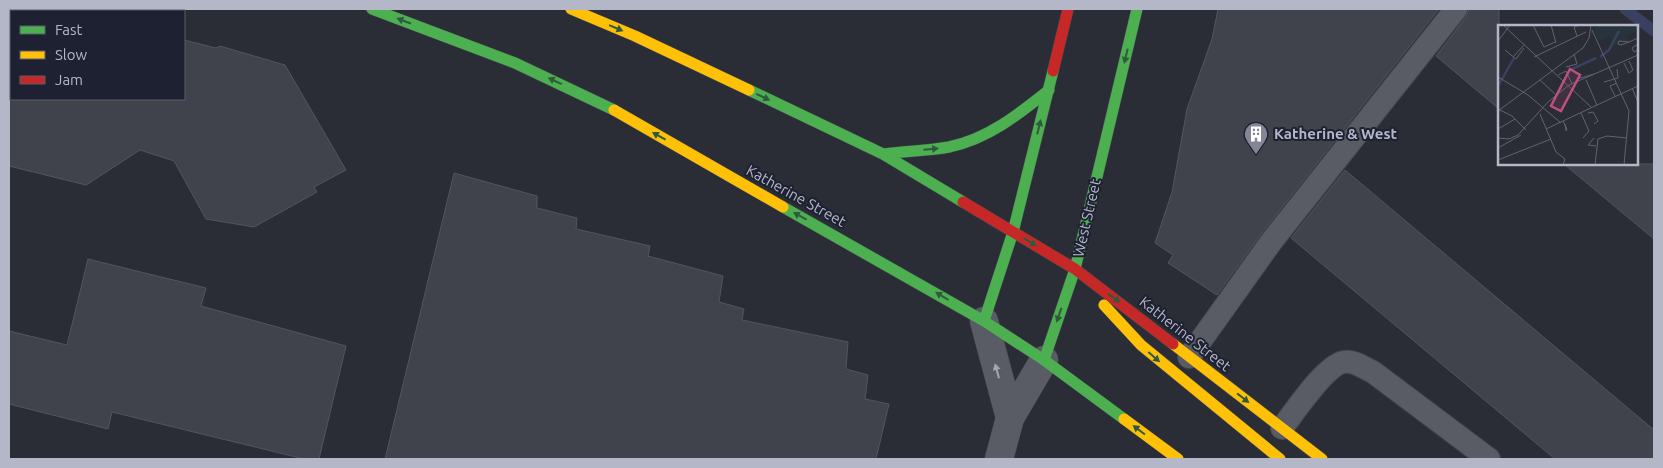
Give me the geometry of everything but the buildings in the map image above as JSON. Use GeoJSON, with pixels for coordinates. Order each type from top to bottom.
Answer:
{"type":"FeatureCollection","features":[{"type":"Feature","properties":{"kind":"main road","name":"Katherine Street"},"geometry":{"type":"LineString","coordinates":[[372,9],[515,63],[599,102],[984,321],[1044,360],[1178,459]]}},
{"type":"Feature","properties":{"kind":"main road","name":"Katherine Street"},"geometry":{"type":"LineString","coordinates":[[571,9],[635,36],[883,154],[1075,269],[1322,459]]}},
{"type":"Feature","properties":{"kind":"main road"},"geometry":{"type":"LineString","coordinates":[[984,321],[1013,232],[1068,9]]}},
{"type":"Feature","properties":{"kind":"main road","name":"West Street"},"geometry":{"type":"LineString","coordinates":[[1044,360],[1075,269],[1137,9]]}},
{"type":"Feature","properties":{"kind":"main road"},"geometry":{"type":"LineString","coordinates":[[883,154],[948,147],[974,139],[1021,113],[1049,90]]}},
{"type":"Feature","properties":{"kind":"main road"},"geometry":{"type":"LineString","coordinates":[[1075,269],[1117,322],[1141,345],[1280,459]]}},
{"type":"Feature","properties":{"kind":"street"},"geometry":{"type":"LineString","coordinates":[[984,321],[1010,418]]}},
{"type":"Feature","properties":{"kind":"street","name":"West Street"},"geometry":{"type":"LineString","coordinates":[[999,459],[1010,418],[1044,360]]}},
{"type":"Feature","properties":{"kind":"lane"},"geometry":{"type":"LineString","coordinates":[[1190,357],[1271,242],[1456,9]]}},
{"type":"Feature","properties":{"kind":"lane"},"geometry":{"type":"LineString","coordinates":[[1282,428],[1323,377],[1337,364],[1345,362],[1354,363],[1373,372],[1489,459]]}},
{"type":"Feature","properties":{"kind":"waterway"},"geometry":{"type":"LineString","coordinates":[[1625,9],[1654,31]]}},
{"type":"Feature","properties":{"kind":"traffic: fast"},"geometry":{"type":"LineString","coordinates":[[372,9],[515,63],[614,110]]}},
{"type":"Feature","properties":{"kind":"traffic: fast"},"geometry":{"type":"LineString","coordinates":[[1044,360],[1075,269],[1137,9]]}},
{"type":"Feature","properties":{"kind":"traffic: fast"},"geometry":{"type":"LineString","coordinates":[[984,321],[1013,232],[1053,71]]}},
{"type":"Feature","properties":{"kind":"traffic: fast"},"geometry":{"type":"LineString","coordinates":[[749,90],[883,154],[963,202]]}},
{"type":"Feature","properties":{"kind":"traffic: fast"},"geometry":{"type":"LineString","coordinates":[[883,154],[949,147],[977,138],[1002,125],[1049,90]]}},
{"type":"Feature","properties":{"kind":"traffic: fast"},"geometry":{"type":"LineString","coordinates":[[783,207],[984,321],[1044,360],[1124,419]]}},
{"type":"Feature","properties":{"kind":"traffic: slow"},"geometry":{"type":"LineString","coordinates":[[571,9],[635,36],[749,90]]}},
{"type":"Feature","properties":{"kind":"traffic: slow"},"geometry":{"type":"LineString","coordinates":[[614,110],[783,207]]}},
{"type":"Feature","properties":{"kind":"traffic: slow"},"geometry":{"type":"LineString","coordinates":[[1104,305],[1141,345],[1280,459]]}},
{"type":"Feature","properties":{"kind":"traffic: slow"},"geometry":{"type":"LineString","coordinates":[[1173,344],[1322,459]]}},
{"type":"Feature","properties":{"kind":"traffic: slow"},"geometry":{"type":"LineString","coordinates":[[1124,419],[1178,459]]}},
{"type":"Feature","properties":{"kind":"traffic: jam"},"geometry":{"type":"LineString","coordinates":[[1053,71],[1068,9]]}},
{"type":"Feature","properties":{"kind":"traffic: jam"},"geometry":{"type":"LineString","coordinates":[[963,202],[1075,269],[1173,344]]}},
{"type":"Feature","properties":{"kind":"place","name":"Katherine & West"},"geometry":{"type":"Point","coordinates":[1256,155]}}]}
